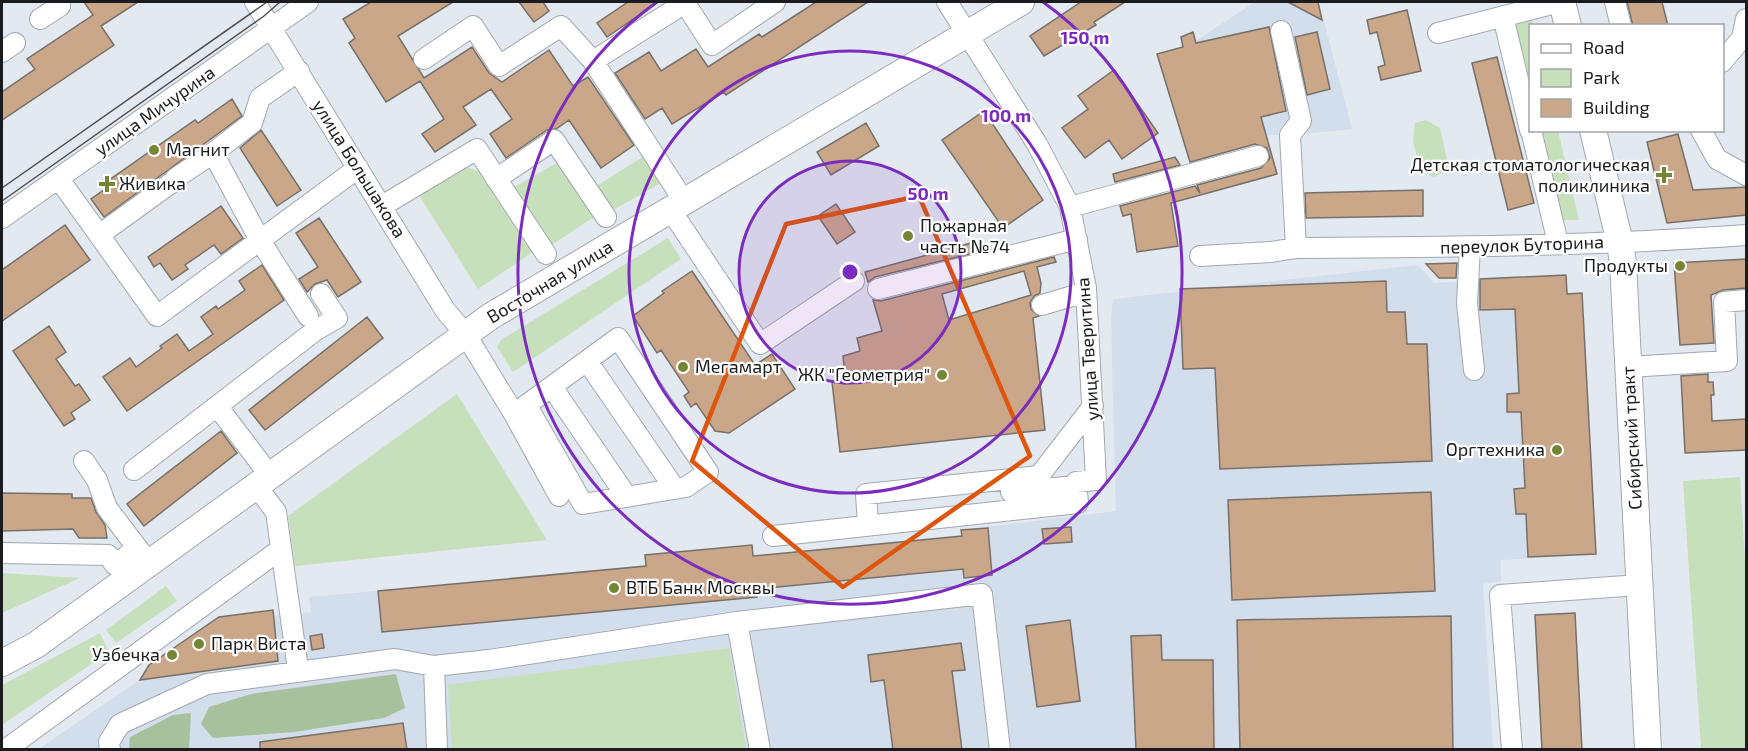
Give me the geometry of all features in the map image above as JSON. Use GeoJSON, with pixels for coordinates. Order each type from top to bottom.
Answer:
{"type":"FeatureCollection","features":[{"type":"Feature","properties":{"kind":"main road","name":"Восточная улица"},"geometry":{"type":"LineString","coordinates":[[2,663],[36,645],[100,597],[143,555],[264,482],[491,316],[1021,2]]}},
{"type":"Feature","properties":{"kind":"main road"},"geometry":{"type":"LineString","coordinates":[[1561,2],[1567,24]]}},
{"type":"Feature","properties":{"kind":"main road","name":"Сибирский тракт"},"geometry":{"type":"LineString","coordinates":[[1593,132],[1620,243],[1648,750]]}},
{"type":"Feature","properties":{"kind":"main road","name":"Восточная улица"},"geometry":{"type":"LineString","coordinates":[[2,644],[100,597]]}},
{"type":"Feature","properties":{"kind":"street"},"geometry":{"type":"LineString","coordinates":[[40,19],[60,6],[58,2]]}},
{"type":"Feature","properties":{"kind":"street","name":"улица Большакова"},"geometry":{"type":"LineString","coordinates":[[255,2],[445,310],[521,410]]}},
{"type":"Feature","properties":{"kind":"street","name":"улица Мичурина"},"geometry":{"type":"LineString","coordinates":[[2,218],[308,2]]}},
{"type":"Feature","properties":{"kind":"street"},"geometry":{"type":"LineString","coordinates":[[593,61],[685,3],[712,45],[775,2]]}},
{"type":"Feature","properties":{"kind":"street","name":"улица Тверитина"},"geometry":{"type":"LineString","coordinates":[[947,2],[1037,144],[1070,207],[1086,292],[1096,480],[1076,482],[1076,486]]}},
{"type":"Feature","properties":{"kind":"street"},"geometry":{"type":"LineString","coordinates":[[1438,33],[1561,2]]}},
{"type":"Feature","properties":{"kind":"street"},"geometry":{"type":"LineString","coordinates":[[1615,2],[1620,24]]}},
{"type":"Feature","properties":{"kind":"street"},"geometry":{"type":"LineString","coordinates":[[1503,16],[1529,122]]}},
{"type":"Feature","properties":{"kind":"street"},"geometry":{"type":"LineString","coordinates":[[424,59],[473,26],[499,66],[561,26],[593,61],[760,344],[854,281]]}},
{"type":"Feature","properties":{"kind":"street"},"geometry":{"type":"LineString","coordinates":[[1281,31],[1301,121],[1290,135],[1296,248]]}},
{"type":"Feature","properties":{"kind":"street"},"geometry":{"type":"LineString","coordinates":[[1724,59],[1745,31]]}},
{"type":"Feature","properties":{"kind":"street"},"geometry":{"type":"LineString","coordinates":[[99,235],[252,123],[260,98],[299,71]]}},
{"type":"Feature","properties":{"kind":"street"},"geometry":{"type":"LineString","coordinates":[[1531,132],[1558,243]]}},
{"type":"Feature","properties":{"kind":"street"},"geometry":{"type":"LineString","coordinates":[[1702,132],[1717,159],[1746,175]]}},
{"type":"Feature","properties":{"kind":"street"},"geometry":{"type":"LineString","coordinates":[[496,179],[554,140],[606,217]]}},
{"type":"Feature","properties":{"kind":"street"},"geometry":{"type":"LineString","coordinates":[[382,206],[477,149],[546,254]]}},
{"type":"Feature","properties":{"kind":"street"},"geometry":{"type":"LineString","coordinates":[[213,153],[261,242],[308,316]]}},
{"type":"Feature","properties":{"kind":"street"},"geometry":{"type":"LineString","coordinates":[[1070,207],[1258,156]]}},
{"type":"Feature","properties":{"kind":"street"},"geometry":{"type":"LineString","coordinates":[[59,179],[157,316],[261,242],[358,168]]}},
{"type":"Feature","properties":{"kind":"street","name":"переулок Буторина"},"geometry":{"type":"LineString","coordinates":[[1200,256],[1271,252],[1296,248],[1470,248],[1558,243],[1620,243],[1746,235]]}},
{"type":"Feature","properties":{"kind":"street"},"geometry":{"type":"LineString","coordinates":[[878,289],[1077,239]]}},
{"type":"Feature","properties":{"kind":"street"},"geometry":{"type":"LineString","coordinates":[[1470,248],[1467,303],[1474,370]]}},
{"type":"Feature","properties":{"kind":"street"},"geometry":{"type":"LineString","coordinates":[[1042,305],[1086,292]]}},
{"type":"Feature","properties":{"kind":"street"},"geometry":{"type":"LineString","coordinates":[[134,470],[316,330],[337,318],[321,294]]}},
{"type":"Feature","properties":{"kind":"street"},"geometry":{"type":"LineString","coordinates":[[1628,367],[1727,361],[1724,302],[1746,300]]}},
{"type":"Feature","properties":{"kind":"street"},"geometry":{"type":"LineString","coordinates":[[618,338],[708,472],[686,487],[583,504],[521,410],[618,338]]}},
{"type":"Feature","properties":{"kind":"street"},"geometry":{"type":"LineString","coordinates":[[587,360],[675,489]]}},
{"type":"Feature","properties":{"kind":"street"},"geometry":{"type":"LineString","coordinates":[[552,387],[627,497]]}},
{"type":"Feature","properties":{"kind":"street"},"geometry":{"type":"LineString","coordinates":[[217,406],[264,482],[276,512],[298,669]]}},
{"type":"Feature","properties":{"kind":"street"},"geometry":{"type":"LineString","coordinates":[[868,525],[866,494],[1039,476],[1093,406]]}},
{"type":"Feature","properties":{"kind":"street"},"geometry":{"type":"LineString","coordinates":[[521,410],[559,496]]}},
{"type":"Feature","properties":{"kind":"street"},"geometry":{"type":"LineString","coordinates":[[2,553],[108,555],[115,565],[143,555],[106,507],[97,480],[84,461]]}},
{"type":"Feature","properties":{"kind":"street"},"geometry":{"type":"LineString","coordinates":[[772,536],[1078,503],[1076,486],[1007,493],[983,482]]}},
{"type":"Feature","properties":{"kind":"street"},"geometry":{"type":"LineString","coordinates":[[4,750],[281,549]]}},
{"type":"Feature","properties":{"kind":"street"},"geometry":{"type":"LineString","coordinates":[[1512,750],[1500,595],[1639,585]]}},
{"type":"Feature","properties":{"kind":"street"},"geometry":{"type":"LineString","coordinates":[[110,750],[109,742],[120,724],[207,684],[298,669],[395,659],[434,666],[489,660],[737,622],[982,594],[1000,750]]}},
{"type":"Feature","properties":{"kind":"street"},"geometry":{"type":"LineString","coordinates":[[737,622],[760,750]]}},
{"type":"Feature","properties":{"kind":"street"},"geometry":{"type":"LineString","coordinates":[[434,666],[437,750]]}},
{"type":"Feature","properties":{"kind":"highlighted area"},"geometry":{"type":"Polygon","coordinates":[[[919,196],[1030,456],[843,587],[692,461],[786,224],[919,196]]]}},
{"type":"Feature","properties":{"kind":"shaded area"},"geometry":{"type":"Polygon","coordinates":[[[1255,2],[1319,2],[1352,129],[1290,135],[1222,134],[1197,40],[1255,2]]]}},
{"type":"Feature","properties":{"kind":"shaded area"},"geometry":{"type":"Polygon","coordinates":[[[1418,265],[1434,283],[1566,275],[1567,294],[1582,293],[1596,554],[1501,560],[1501,581],[1483,584],[1493,749],[37,750],[140,680],[277,661],[274,616],[311,612],[309,597],[646,566],[645,555],[752,545],[753,556],[962,536],[961,530],[1116,511],[1111,319],[1113,299],[1418,265]]]}},
{"type":"Feature","properties":{"kind":"green space"},"geometry":{"type":"Polygon","coordinates":[[[1530,14],[1533,24],[1529,24],[1529,96],[1512,24],[1530,14]]]}},
{"type":"Feature","properties":{"kind":"green space"},"geometry":{"type":"Polygon","coordinates":[[[1426,120],[1440,128],[1449,169],[1434,177],[1421,171],[1413,142],[1415,123],[1426,120]]]}},
{"type":"Feature","properties":{"kind":"green space"},"geometry":{"type":"Polygon","coordinates":[[[1538,132],[1558,132],[1579,220],[1559,220],[1538,132]]]}},
{"type":"Feature","properties":{"kind":"green space"},"geometry":{"type":"Polygon","coordinates":[[[644,156],[661,183],[611,211],[595,187],[644,156]]]}},
{"type":"Feature","properties":{"kind":"green space"},"geometry":{"type":"Polygon","coordinates":[[[562,160],[597,215],[547,248],[514,187],[562,160]]]}},
{"type":"Feature","properties":{"kind":"green space"},"geometry":{"type":"Polygon","coordinates":[[[459,165],[491,175],[533,252],[478,289],[417,192],[459,165]]]}},
{"type":"Feature","properties":{"kind":"green space"},"geometry":{"type":"Polygon","coordinates":[[[668,238],[681,259],[513,372],[497,347],[501,340],[668,238]]]}},
{"type":"Feature","properties":{"kind":"green space"},"geometry":{"type":"Polygon","coordinates":[[[457,394],[547,540],[295,566],[288,516],[457,394]]]}},
{"type":"Feature","properties":{"kind":"green space"},"geometry":{"type":"Polygon","coordinates":[[[1740,477],[1746,578],[1746,749],[1701,749],[1683,481],[1740,477]]]}},
{"type":"Feature","properties":{"kind":"green space"},"geometry":{"type":"Polygon","coordinates":[[[2,573],[80,578],[2,613],[2,573]]]}},
{"type":"Feature","properties":{"kind":"green space"},"geometry":{"type":"Polygon","coordinates":[[[166,586],[177,601],[116,643],[106,630],[166,586]]]}},
{"type":"Feature","properties":{"kind":"green space"},"geometry":{"type":"Polygon","coordinates":[[[100,633],[109,652],[2,725],[2,685],[100,633]]]}},
{"type":"Feature","properties":{"kind":"green space"},"geometry":{"type":"Polygon","coordinates":[[[729,648],[746,749],[452,749],[448,685],[729,648]]]}},
{"type":"Feature","properties":{"kind":"green space"},"geometry":{"type":"Polygon","coordinates":[[[396,674],[405,708],[384,718],[294,732],[213,738],[201,724],[209,707],[251,694],[396,674]]]}},
{"type":"Feature","properties":{"kind":"green space"},"geometry":{"type":"Polygon","coordinates":[[[191,713],[189,749],[129,749],[130,737],[173,715],[191,713]]]}},
{"type":"Feature","properties":{"kind":"building"},"geometry":{"type":"Polygon","coordinates":[[[84,2],[138,2],[101,26],[114,45],[2,120],[2,92],[35,69],[27,59],[93,15],[84,2]]]}},
{"type":"Feature","properties":{"kind":"building"},"geometry":{"type":"Polygon","coordinates":[[[371,2],[453,2],[398,36],[424,78],[472,47],[489,73],[502,82],[549,50],[573,86],[588,77],[634,145],[601,168],[569,120],[556,129],[547,130],[506,158],[490,134],[512,119],[491,89],[463,107],[476,125],[435,152],[422,134],[444,119],[420,81],[386,102],[349,43],[355,38],[343,19],[371,2]]]}},
{"type":"Feature","properties":{"kind":"building"},"geometry":{"type":"Polygon","coordinates":[[[519,2],[543,2],[549,11],[534,22],[519,2]]]}},
{"type":"Feature","properties":{"kind":"building"},"geometry":{"type":"Polygon","coordinates":[[[628,2],[658,2],[607,37],[597,23],[628,2]]]}},
{"type":"Feature","properties":{"kind":"building"},"geometry":{"type":"Polygon","coordinates":[[[816,2],[868,2],[726,95],[724,92],[672,124],[662,108],[645,119],[615,73],[649,52],[661,71],[696,49],[708,67],[759,34],[762,37],[816,2]]]}},
{"type":"Feature","properties":{"kind":"building"},"geometry":{"type":"Polygon","coordinates":[[[1081,2],[1125,2],[1094,22],[1096,25],[1044,56],[1030,36],[1081,2]]]}},
{"type":"Feature","properties":{"kind":"building"},"geometry":{"type":"Polygon","coordinates":[[[1288,2],[1318,2],[1322,20],[1288,2]]]}},
{"type":"Feature","properties":{"kind":"building"},"geometry":{"type":"Polygon","coordinates":[[[1627,2],[1662,2],[1668,24],[1632,24],[1627,2]]]}},
{"type":"Feature","properties":{"kind":"building"},"geometry":{"type":"Polygon","coordinates":[[[1407,10],[1421,71],[1381,80],[1378,67],[1385,65],[1377,32],[1370,34],[1367,20],[1407,10]]]}},
{"type":"Feature","properties":{"kind":"building"},"geometry":{"type":"Polygon","coordinates":[[[1269,27],[1286,111],[1261,117],[1277,174],[1171,203],[1178,246],[1137,252],[1131,214],[1123,216],[1120,206],[1195,186],[1200,193],[1197,185],[1261,168],[1270,158],[1267,148],[1255,144],[1190,162],[1157,54],[1183,47],[1181,37],[1193,32],[1196,43],[1269,27]]]}},
{"type":"Feature","properties":{"kind":"building"},"geometry":{"type":"Polygon","coordinates":[[[1317,32],[1330,89],[1307,95],[1295,37],[1317,32]]]}},
{"type":"Feature","properties":{"kind":"building"},"geometry":{"type":"Polygon","coordinates":[[[1497,57],[1534,203],[1508,210],[1472,63],[1497,57]]]}},
{"type":"Feature","properties":{"kind":"building"},"geometry":{"type":"Polygon","coordinates":[[[1114,70],[1158,133],[1122,159],[1109,140],[1085,158],[1062,128],[1088,109],[1078,96],[1114,70]]]}},
{"type":"Feature","properties":{"kind":"building"},"geometry":{"type":"Polygon","coordinates":[[[232,99],[242,116],[104,217],[91,199],[105,189],[102,185],[195,120],[198,123],[232,99]]]}},
{"type":"Feature","properties":{"kind":"building"},"geometry":{"type":"Polygon","coordinates":[[[984,111],[1043,200],[1003,228],[942,140],[984,111]]]}},
{"type":"Feature","properties":{"kind":"building"},"geometry":{"type":"Polygon","coordinates":[[[866,123],[879,146],[831,175],[817,152],[866,123]]]}},
{"type":"Feature","properties":{"kind":"building"},"geometry":{"type":"Polygon","coordinates":[[[261,130],[301,190],[277,206],[240,148],[261,130]]]}},
{"type":"Feature","properties":{"kind":"building"},"geometry":{"type":"Polygon","coordinates":[[[1678,134],[1693,190],[1746,187],[1746,215],[1667,223],[1647,142],[1678,134]]]}},
{"type":"Feature","properties":{"kind":"building"},"geometry":{"type":"Polygon","coordinates":[[[1175,157],[1180,165],[1115,182],[1113,174],[1175,157]]]}},
{"type":"Feature","properties":{"kind":"building"},"geometry":{"type":"Polygon","coordinates":[[[1423,190],[1423,216],[1306,218],[1305,193],[1423,190]]]}},
{"type":"Feature","properties":{"kind":"building"},"geometry":{"type":"Polygon","coordinates":[[[836,204],[855,232],[837,244],[818,216],[836,204]]]}},
{"type":"Feature","properties":{"kind":"building"},"geometry":{"type":"Polygon","coordinates":[[[221,206],[243,238],[221,254],[214,245],[185,265],[188,269],[172,280],[160,263],[154,267],[148,257],[221,206]]]}},
{"type":"Feature","properties":{"kind":"building"},"geometry":{"type":"Polygon","coordinates":[[[319,218],[361,282],[338,297],[327,280],[315,284],[307,292],[299,279],[318,267],[296,233],[319,218]]]}},
{"type":"Feature","properties":{"kind":"building"},"geometry":{"type":"Polygon","coordinates":[[[65,225],[90,260],[2,321],[2,270],[65,225]]]}},
{"type":"Feature","properties":{"kind":"building"},"geometry":{"type":"Polygon","coordinates":[[[971,243],[974,253],[875,277],[868,282],[865,272],[971,243]]]}},
{"type":"Feature","properties":{"kind":"building","name":"ЖК \"Геометрия\""},"geometry":{"type":"Polygon","coordinates":[[[1054,257],[1056,262],[1037,267],[1041,283],[1040,293],[1034,296],[1030,303],[1031,309],[1039,316],[1033,318],[1045,430],[840,452],[832,382],[846,384],[843,356],[860,351],[857,338],[882,331],[873,300],[881,301],[1054,257]],[[1024,271],[942,294],[949,320],[1031,295],[1024,271]]]}},
{"type":"Feature","properties":{"kind":"building"},"geometry":{"type":"Polygon","coordinates":[[[1746,259],[1746,288],[1723,290],[1711,295],[1714,343],[1680,345],[1674,263],[1746,259]]]}},
{"type":"Feature","properties":{"kind":"building"},"geometry":{"type":"Polygon","coordinates":[[[1457,263],[1456,278],[1439,278],[1426,264],[1457,263]]]}},
{"type":"Feature","properties":{"kind":"building"},"geometry":{"type":"Polygon","coordinates":[[[262,265],[284,300],[127,411],[103,377],[130,358],[136,367],[177,334],[189,351],[213,334],[201,317],[216,306],[218,309],[245,290],[239,281],[262,265]]]}},
{"type":"Feature","properties":{"kind":"building"},"geometry":{"type":"Polygon","coordinates":[[[692,271],[755,365],[772,354],[795,389],[729,433],[715,431],[696,403],[691,407],[684,396],[689,392],[661,350],[657,353],[633,316],[664,293],[662,291],[692,271]]]}},
{"type":"Feature","properties":{"kind":"building","name":"Оргтехника"},"geometry":{"type":"Polygon","coordinates":[[[1566,275],[1567,294],[1582,293],[1596,554],[1528,557],[1526,514],[1516,514],[1514,489],[1525,488],[1521,412],[1507,412],[1507,394],[1519,393],[1515,309],[1480,310],[1480,279],[1566,275]]]}},
{"type":"Feature","properties":{"kind":"building"},"geometry":{"type":"Polygon","coordinates":[[[1386,281],[1387,312],[1405,312],[1407,344],[1427,344],[1432,461],[1220,469],[1215,368],[1183,369],[1180,289],[1386,281]]]}},
{"type":"Feature","properties":{"kind":"building"},"geometry":{"type":"Polygon","coordinates":[[[367,317],[383,338],[265,430],[249,410],[367,317]]]}},
{"type":"Feature","properties":{"kind":"building"},"geometry":{"type":"Polygon","coordinates":[[[49,326],[66,352],[56,359],[75,386],[79,384],[90,400],[71,413],[75,419],[64,426],[13,351],[49,326]]]}},
{"type":"Feature","properties":{"kind":"building"},"geometry":{"type":"Polygon","coordinates":[[[1708,374],[1708,382],[1713,382],[1712,421],[1746,419],[1746,450],[1685,453],[1681,376],[1708,374]]]}},
{"type":"Feature","properties":{"kind":"building"},"geometry":{"type":"Polygon","coordinates":[[[221,431],[237,453],[144,526],[127,504],[221,431]]]}},
{"type":"Feature","properties":{"kind":"building"},"geometry":{"type":"Polygon","coordinates":[[[1431,492],[1435,591],[1232,600],[1228,500],[1431,492]]]}},
{"type":"Feature","properties":{"kind":"building"},"geometry":{"type":"Polygon","coordinates":[[[2,493],[72,494],[72,498],[91,498],[96,512],[105,525],[107,538],[79,538],[73,529],[2,531],[2,493]]]}},
{"type":"Feature","properties":{"kind":"building"},"geometry":{"type":"Polygon","coordinates":[[[1071,527],[1072,542],[1044,544],[1042,529],[1071,527]]]}},
{"type":"Feature","properties":{"kind":"building"},"geometry":{"type":"Polygon","coordinates":[[[988,528],[992,575],[964,578],[963,569],[756,589],[757,597],[382,632],[378,591],[646,566],[645,555],[752,545],[753,556],[962,536],[961,530],[988,528]]]}},
{"type":"Feature","properties":{"kind":"building"},"geometry":{"type":"Polygon","coordinates":[[[273,610],[278,661],[140,680],[149,665],[219,617],[273,610]]]}},
{"type":"Feature","properties":{"kind":"building"},"geometry":{"type":"Polygon","coordinates":[[[1575,613],[1582,750],[1542,750],[1535,615],[1575,613]]]}},
{"type":"Feature","properties":{"kind":"building"},"geometry":{"type":"Polygon","coordinates":[[[1451,616],[1453,750],[1240,750],[1237,620],[1451,616]]]}},
{"type":"Feature","properties":{"kind":"building"},"geometry":{"type":"Polygon","coordinates":[[[1070,620],[1080,701],[1037,707],[1026,626],[1070,620]]]}},
{"type":"Feature","properties":{"kind":"building"},"geometry":{"type":"Polygon","coordinates":[[[322,634],[324,648],[312,650],[310,636],[322,634]]]}},
{"type":"Feature","properties":{"kind":"building"},"geometry":{"type":"Polygon","coordinates":[[[1161,635],[1162,660],[1213,660],[1214,750],[1136,750],[1131,636],[1161,635]]]}},
{"type":"Feature","properties":{"kind":"building"},"geometry":{"type":"Polygon","coordinates":[[[961,643],[965,670],[952,671],[962,750],[893,750],[884,680],[871,682],[868,655],[961,643]]]}},
{"type":"Feature","properties":{"kind":"building"},"geometry":{"type":"Polygon","coordinates":[[[403,723],[407,750],[260,750],[260,742],[403,723]]]}},
{"type":"Feature","properties":{"kind":"tram line"},"geometry":{"type":"LineString","coordinates":[[2,188],[267,2]]}},
{"type":"Feature","properties":{"kind":"tram line"},"geometry":{"type":"LineString","coordinates":[[2,201],[264,16],[280,2]]}},
{"type":"Feature","properties":{"kind":"place","name":"Магнит"},"geometry":{"type":"Point","coordinates":[154,150]}},
{"type":"Feature","properties":{"kind":"place","name":"Детская стоматологическая поликлиника"},"geometry":{"type":"Point","coordinates":[1664,175]}},
{"type":"Feature","properties":{"kind":"place","name":"Живика"},"geometry":{"type":"Point","coordinates":[107,184]}},
{"type":"Feature","properties":{"kind":"place","name":"Пожарная часть №74"},"geometry":{"type":"Point","coordinates":[908,236]}},
{"type":"Feature","properties":{"kind":"place","name":"Продукты"},"geometry":{"type":"Point","coordinates":[1680,266]}},
{"type":"Feature","properties":{"kind":"place","name":"Мегамарт"},"geometry":{"type":"Point","coordinates":[683,367]}},
{"type":"Feature","properties":{"kind":"place","name":"ЖК \"Геометрия\""},"geometry":{"type":"Point","coordinates":[942,375]}},
{"type":"Feature","properties":{"kind":"place","name":"Оргтехника"},"geometry":{"type":"Point","coordinates":[1557,450]}},
{"type":"Feature","properties":{"kind":"place","name":"ВТБ Банк Москвы"},"geometry":{"type":"Point","coordinates":[614,588]}},
{"type":"Feature","properties":{"kind":"place","name":"Парк Виста"},"geometry":{"type":"Point","coordinates":[199,644]}},
{"type":"Feature","properties":{"kind":"place","name":"Узбечка"},"geometry":{"type":"Point","coordinates":[172,655]}}]}
